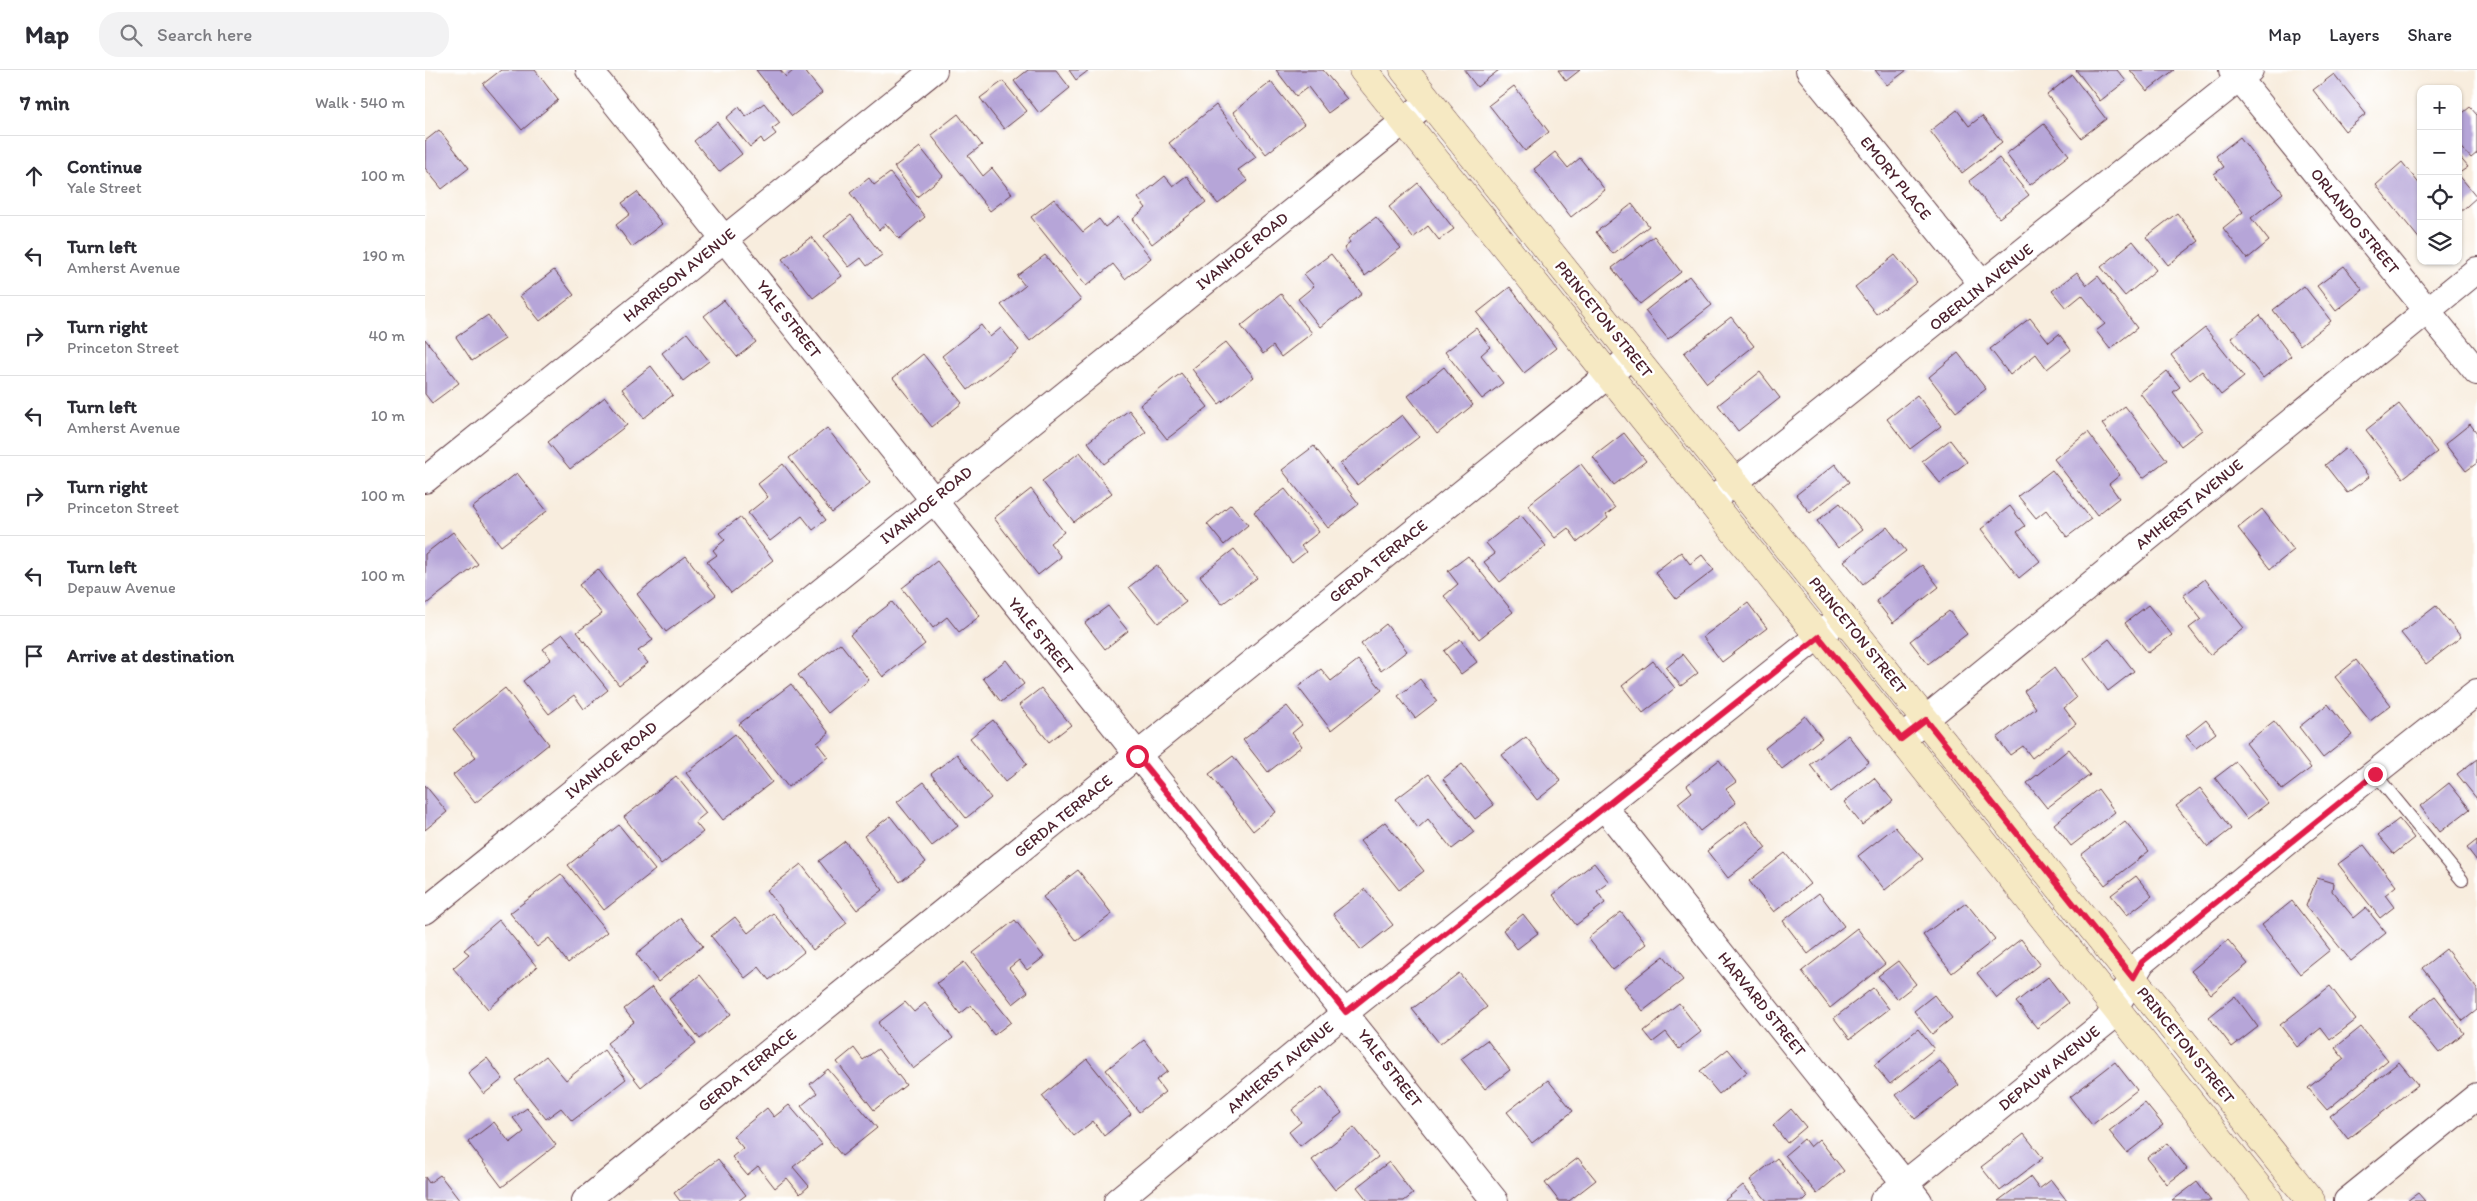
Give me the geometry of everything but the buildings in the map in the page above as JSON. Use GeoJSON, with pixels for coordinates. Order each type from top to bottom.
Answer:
{"type":"FeatureCollection","features":[{"type":"Feature","properties":{"kind":"main road","name":"PRINCETON STREET"},"geometry":{"type":"LineString","coordinates":[[1363,70],[1901,739],[2269,1201]]}},
{"type":"Feature","properties":{"kind":"main road","name":"PRINCETON STREET"},"geometry":{"type":"LineString","coordinates":[[1404,70],[2311,1201]]}},
{"type":"Feature","properties":{"kind":"street","name":"YALE STREET"},"geometry":{"type":"LineString","coordinates":[[589,70],[1137,756],[1346,1012],[1495,1201]]}},
{"type":"Feature","properties":{"kind":"street","name":"HARRISON AVENUE"},"geometry":{"type":"LineString","coordinates":[[425,480],[934,70]]}},
{"type":"Feature","properties":{"kind":"street","name":"EMORY PLACE"},"geometry":{"type":"LineString","coordinates":[[1809,70],[1983,285]]}},
{"type":"Feature","properties":{"kind":"street","name":"OBERLIN AVENUE"},"geometry":{"type":"LineString","coordinates":[[1710,502],[1983,285],[2241,73]]}},
{"type":"Feature","properties":{"kind":"street","name":"ORLANDO STREET"},"geometry":{"type":"LineString","coordinates":[[2241,73],[2477,372]]}},
{"type":"Feature","properties":{"kind":"street","name":"IVANHOE ROAD"},"geometry":{"type":"LineString","coordinates":[[425,911],[1429,101]]}},
{"type":"Feature","properties":{"kind":"street","name":"AMHERST AVENUE"},"geometry":{"type":"LineString","coordinates":[[1901,739],[2477,270]]}},
{"type":"Feature","properties":{"kind":"street","name":"GERDA TERRACE"},"geometry":{"type":"LineString","coordinates":[[602,1196],[1137,756],[1633,355]]}},
{"type":"Feature","properties":{"kind":"street","name":"AMHERST AVENUE"},"geometry":{"type":"LineString","coordinates":[[1117,1201],[1346,1012],[1843,616]]}},
{"type":"Feature","properties":{"kind":"street","name":"DEPAUW AVENUE"},"geometry":{"type":"LineString","coordinates":[[1883,1201],[1912,1192],[2107,1021],[2142,962],[2477,692]]}},
{"type":"Feature","properties":{"kind":"street","name":"HARVARD STREET"},"geometry":{"type":"LineString","coordinates":[[1604,807],[1912,1192]]}},
{"type":"Feature","properties":{"kind":"street"},"geometry":{"type":"LineString","coordinates":[[2347,1201],[2477,1096]]}},
{"type":"Feature","properties":{"kind":"lane"},"geometry":{"type":"LineString","coordinates":[[2375,774],[2462,880]]}},
{"type":"Feature","properties":{"kind":"route"},"geometry":{"type":"LineString","coordinates":[[1137,756],[1346,1012],[1819,637],[1901,739],[1926,720],[2133,978],[2142,962],[2300,832],[2375,774]]}}]}
